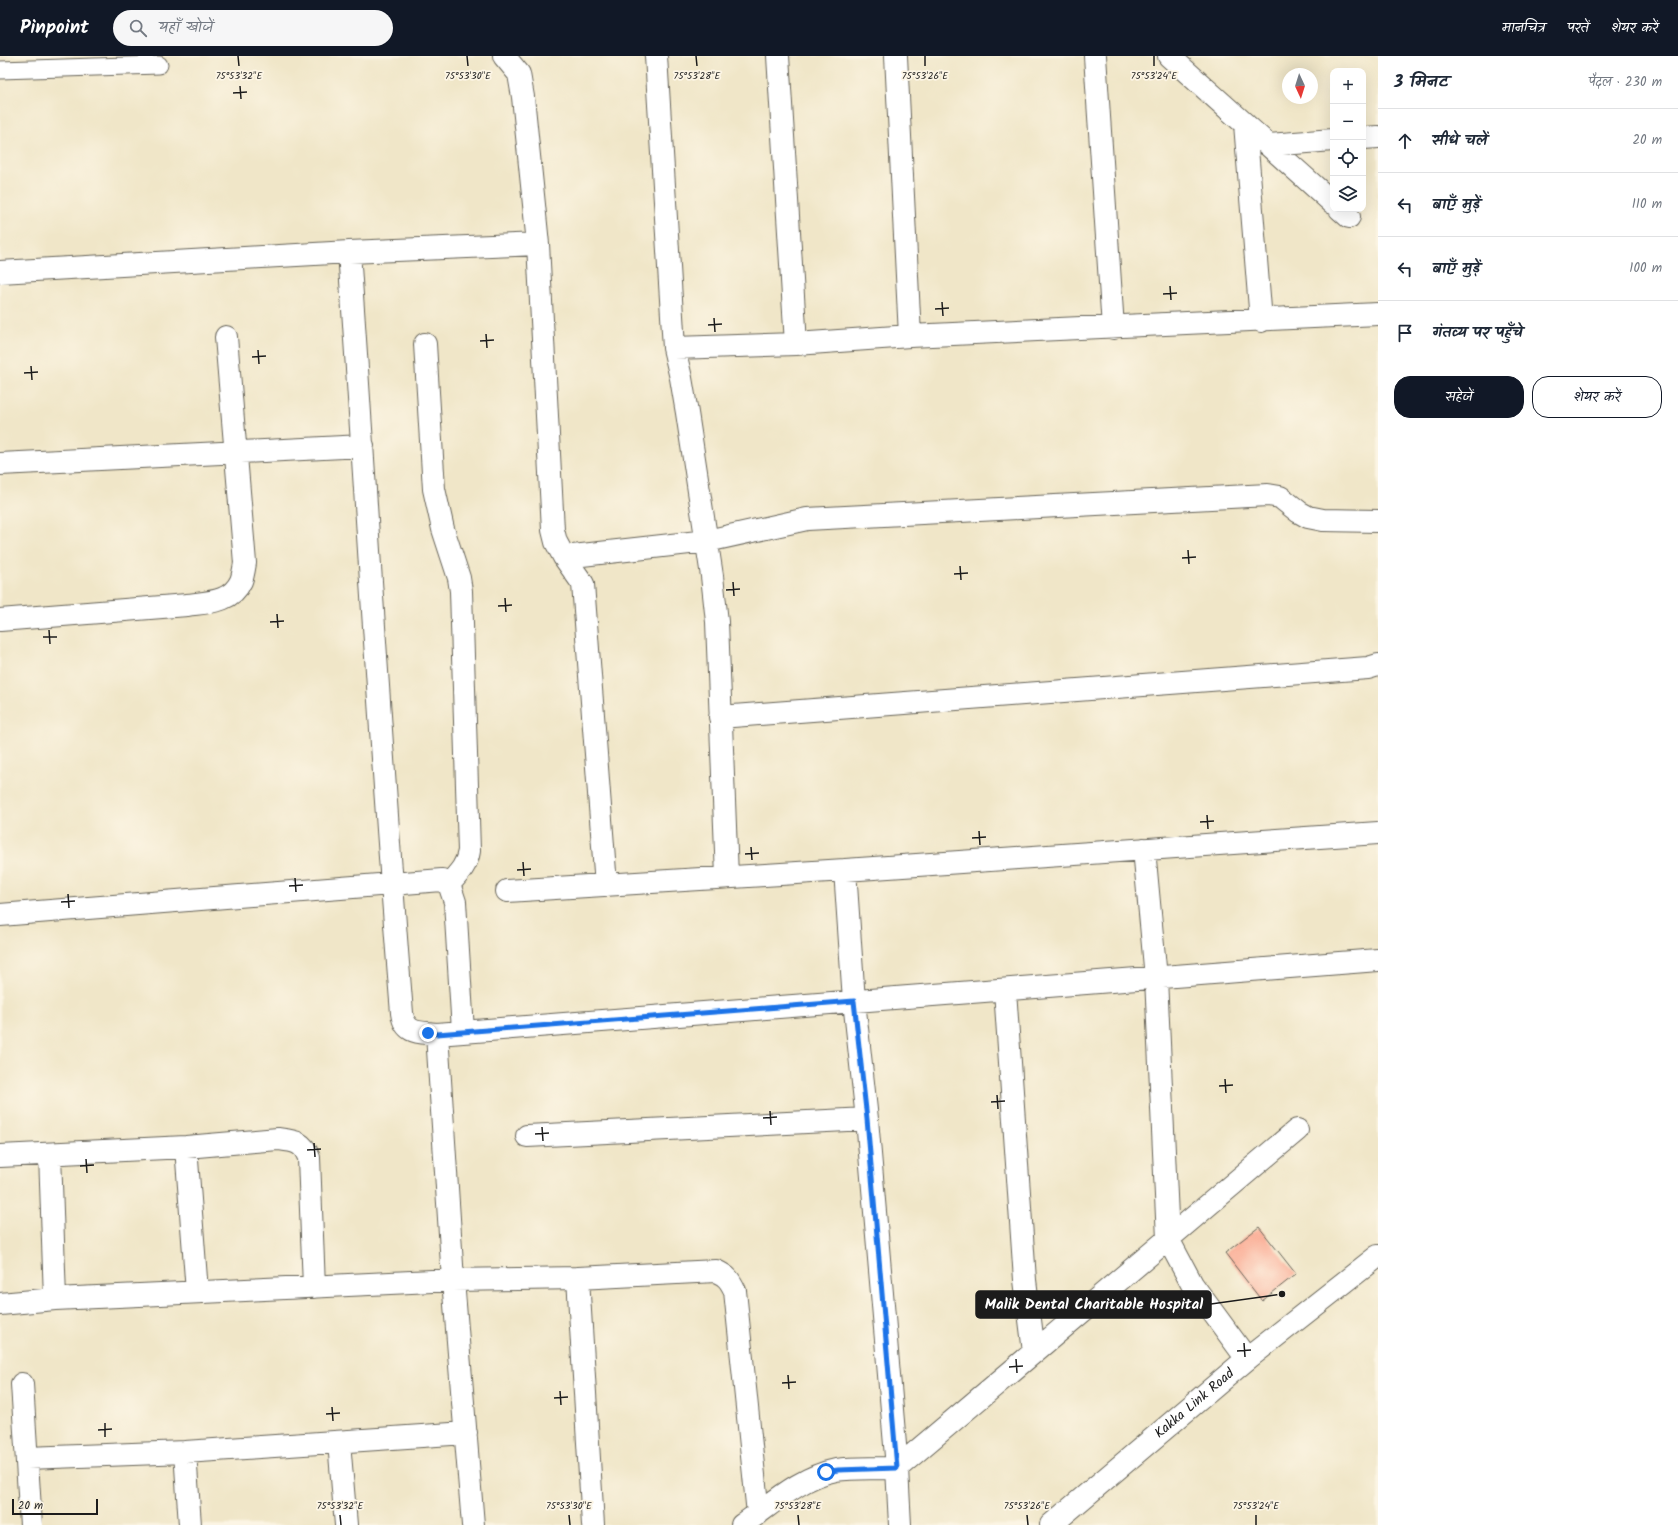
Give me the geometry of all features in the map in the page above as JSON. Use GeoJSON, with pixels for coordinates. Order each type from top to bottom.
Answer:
{"type":"FeatureCollection","features":[{"type":"Feature","properties":{"kind":"street"},"geometry":{"type":"LineString","coordinates":[[504,56],[519,74],[521,80],[538,244],[553,530],[556,542],[564,557],[583,584],[606,885]]}},
{"type":"Feature","properties":{"kind":"street"},"geometry":{"type":"LineString","coordinates":[[656,56],[674,348],[688,413],[712,576],[717,622],[727,877]]}},
{"type":"Feature","properties":{"kind":"street"},"geometry":{"type":"LineString","coordinates":[[778,56],[796,344]]}},
{"type":"Feature","properties":{"kind":"street"},"geometry":{"type":"LineString","coordinates":[[896,56],[910,336]]}},
{"type":"Feature","properties":{"kind":"street"},"geometry":{"type":"LineString","coordinates":[[1095,56],[1113,328]]}},
{"type":"Feature","properties":{"kind":"street"},"geometry":{"type":"LineString","coordinates":[[1169,56],[1330,200]]}},
{"type":"Feature","properties":{"kind":"street"},"geometry":{"type":"LineString","coordinates":[[1245,124],[1261,321]]}},
{"type":"Feature","properties":{"kind":"street"},"geometry":{"type":"LineString","coordinates":[[1366,138],[1378,137]]}},
{"type":"Feature","properties":{"kind":"street"},"geometry":{"type":"LineString","coordinates":[[1269,145],[1330,140]]}},
{"type":"Feature","properties":{"kind":"street"},"geometry":{"type":"LineString","coordinates":[[0,272],[348,252],[538,244]]}},
{"type":"Feature","properties":{"kind":"street"},"geometry":{"type":"LineString","coordinates":[[348,252],[363,446],[392,885],[403,1019],[407,1026],[414,1032],[437,1034],[1378,960]]}},
{"type":"Feature","properties":{"kind":"street"},"geometry":{"type":"LineString","coordinates":[[674,348],[796,344],[910,336],[1113,328],[1378,314]]}},
{"type":"Feature","properties":{"kind":"street"},"geometry":{"type":"LineString","coordinates":[[0,620],[187,605],[215,601],[230,596],[241,581],[245,563],[226,337]]}},
{"type":"Feature","properties":{"kind":"street"},"geometry":{"type":"LineString","coordinates":[[425,344],[434,489],[442,529],[459,578],[461,591],[469,851],[467,861],[462,871],[449,884]]}},
{"type":"Feature","properties":{"kind":"street"},"geometry":{"type":"LineString","coordinates":[[0,464],[363,446]]}},
{"type":"Feature","properties":{"kind":"street"},"geometry":{"type":"LineString","coordinates":[[564,557],[707,540],[807,519],[1268,495],[1280,497],[1308,517],[1323,520],[1378,520]]}},
{"type":"Feature","properties":{"kind":"street"},"geometry":{"type":"LineString","coordinates":[[720,717],[1368,668],[1378,665]]}},
{"type":"Feature","properties":{"kind":"street"},"geometry":{"type":"LineString","coordinates":[[507,891],[845,870],[1378,833]]}},
{"type":"Feature","properties":{"kind":"street"},"geometry":{"type":"LineString","coordinates":[[1144,849],[1156,978],[1168,1239],[1192,1284],[1246,1359]]}},
{"type":"Feature","properties":{"kind":"street"},"geometry":{"type":"LineString","coordinates":[[845,870],[854,1001],[867,1119],[897,1468],[900,1525]]}},
{"type":"Feature","properties":{"kind":"street"},"geometry":{"type":"LineString","coordinates":[[0,915],[442,880],[449,884],[455,902],[463,1031]]}},
{"type":"Feature","properties":{"kind":"street"},"geometry":{"type":"LineString","coordinates":[[1005,990],[1025,1280],[1034,1352]]}},
{"type":"Feature","properties":{"kind":"street"},"geometry":{"type":"LineString","coordinates":[[437,1034],[453,1280],[473,1525]]}},
{"type":"Feature","properties":{"kind":"street"},"geometry":{"type":"LineString","coordinates":[[527,1136],[867,1119]]}},
{"type":"Feature","properties":{"kind":"street"},"geometry":{"type":"LineString","coordinates":[[750,1519],[796,1486],[826,1472],[838,1470],[897,1468],[1297,1130]]}},
{"type":"Feature","properties":{"kind":"street"},"geometry":{"type":"LineString","coordinates":[[0,1156],[186,1147],[278,1139],[300,1144],[306,1150],[309,1158],[314,1287]]}},
{"type":"Feature","properties":{"kind":"street"},"geometry":{"type":"LineString","coordinates":[[186,1147],[197,1292]]}},
{"type":"Feature","properties":{"kind":"street"},"geometry":{"type":"LineString","coordinates":[[50,1154],[55,1299]]}},
{"type":"Feature","properties":{"kind":"street","name":"Kakka Link Road"},"geometry":{"type":"LineString","coordinates":[[1051,1525],[1246,1359],[1378,1256]]}},
{"type":"Feature","properties":{"kind":"street"},"geometry":{"type":"LineString","coordinates":[[0,1304],[55,1299],[453,1280],[578,1278],[716,1271],[725,1275],[731,1281],[735,1291],[750,1519]]}},
{"type":"Feature","properties":{"kind":"street"},"geometry":{"type":"LineString","coordinates":[[578,1278],[593,1525]]}},
{"type":"Feature","properties":{"kind":"street"},"geometry":{"type":"LineString","coordinates":[[22,1384],[31,1525]]}},
{"type":"Feature","properties":{"kind":"street"},"geometry":{"type":"LineString","coordinates":[[27,1458],[185,1452],[339,1442],[388,1437],[466,1433]]}},
{"type":"Feature","properties":{"kind":"street"},"geometry":{"type":"LineString","coordinates":[[339,1442],[346,1525]]}},
{"type":"Feature","properties":{"kind":"street"},"geometry":{"type":"LineString","coordinates":[[185,1452],[190,1525]]}},
{"type":"Feature","properties":{"kind":"lane"},"geometry":{"type":"LineString","coordinates":[[0,70],[159,65]]}},
{"type":"Feature","properties":{"kind":"building"},"geometry":{"type":"Polygon","coordinates":[[[1259,1227],[1296,1274],[1262,1301],[1225,1253],[1259,1227]]]}},
{"type":"Feature","properties":{"kind":"place","name":"Malik Dental Charitable Hospital"},"geometry":{"type":"Point","coordinates":[1282,1294]}},
{"type":"Feature","properties":{"kind":"route"},"geometry":{"type":"LineString","coordinates":[[428,1033],[437,1034],[854,1001],[867,1119],[897,1468],[838,1470],[826,1472]]}}]}
